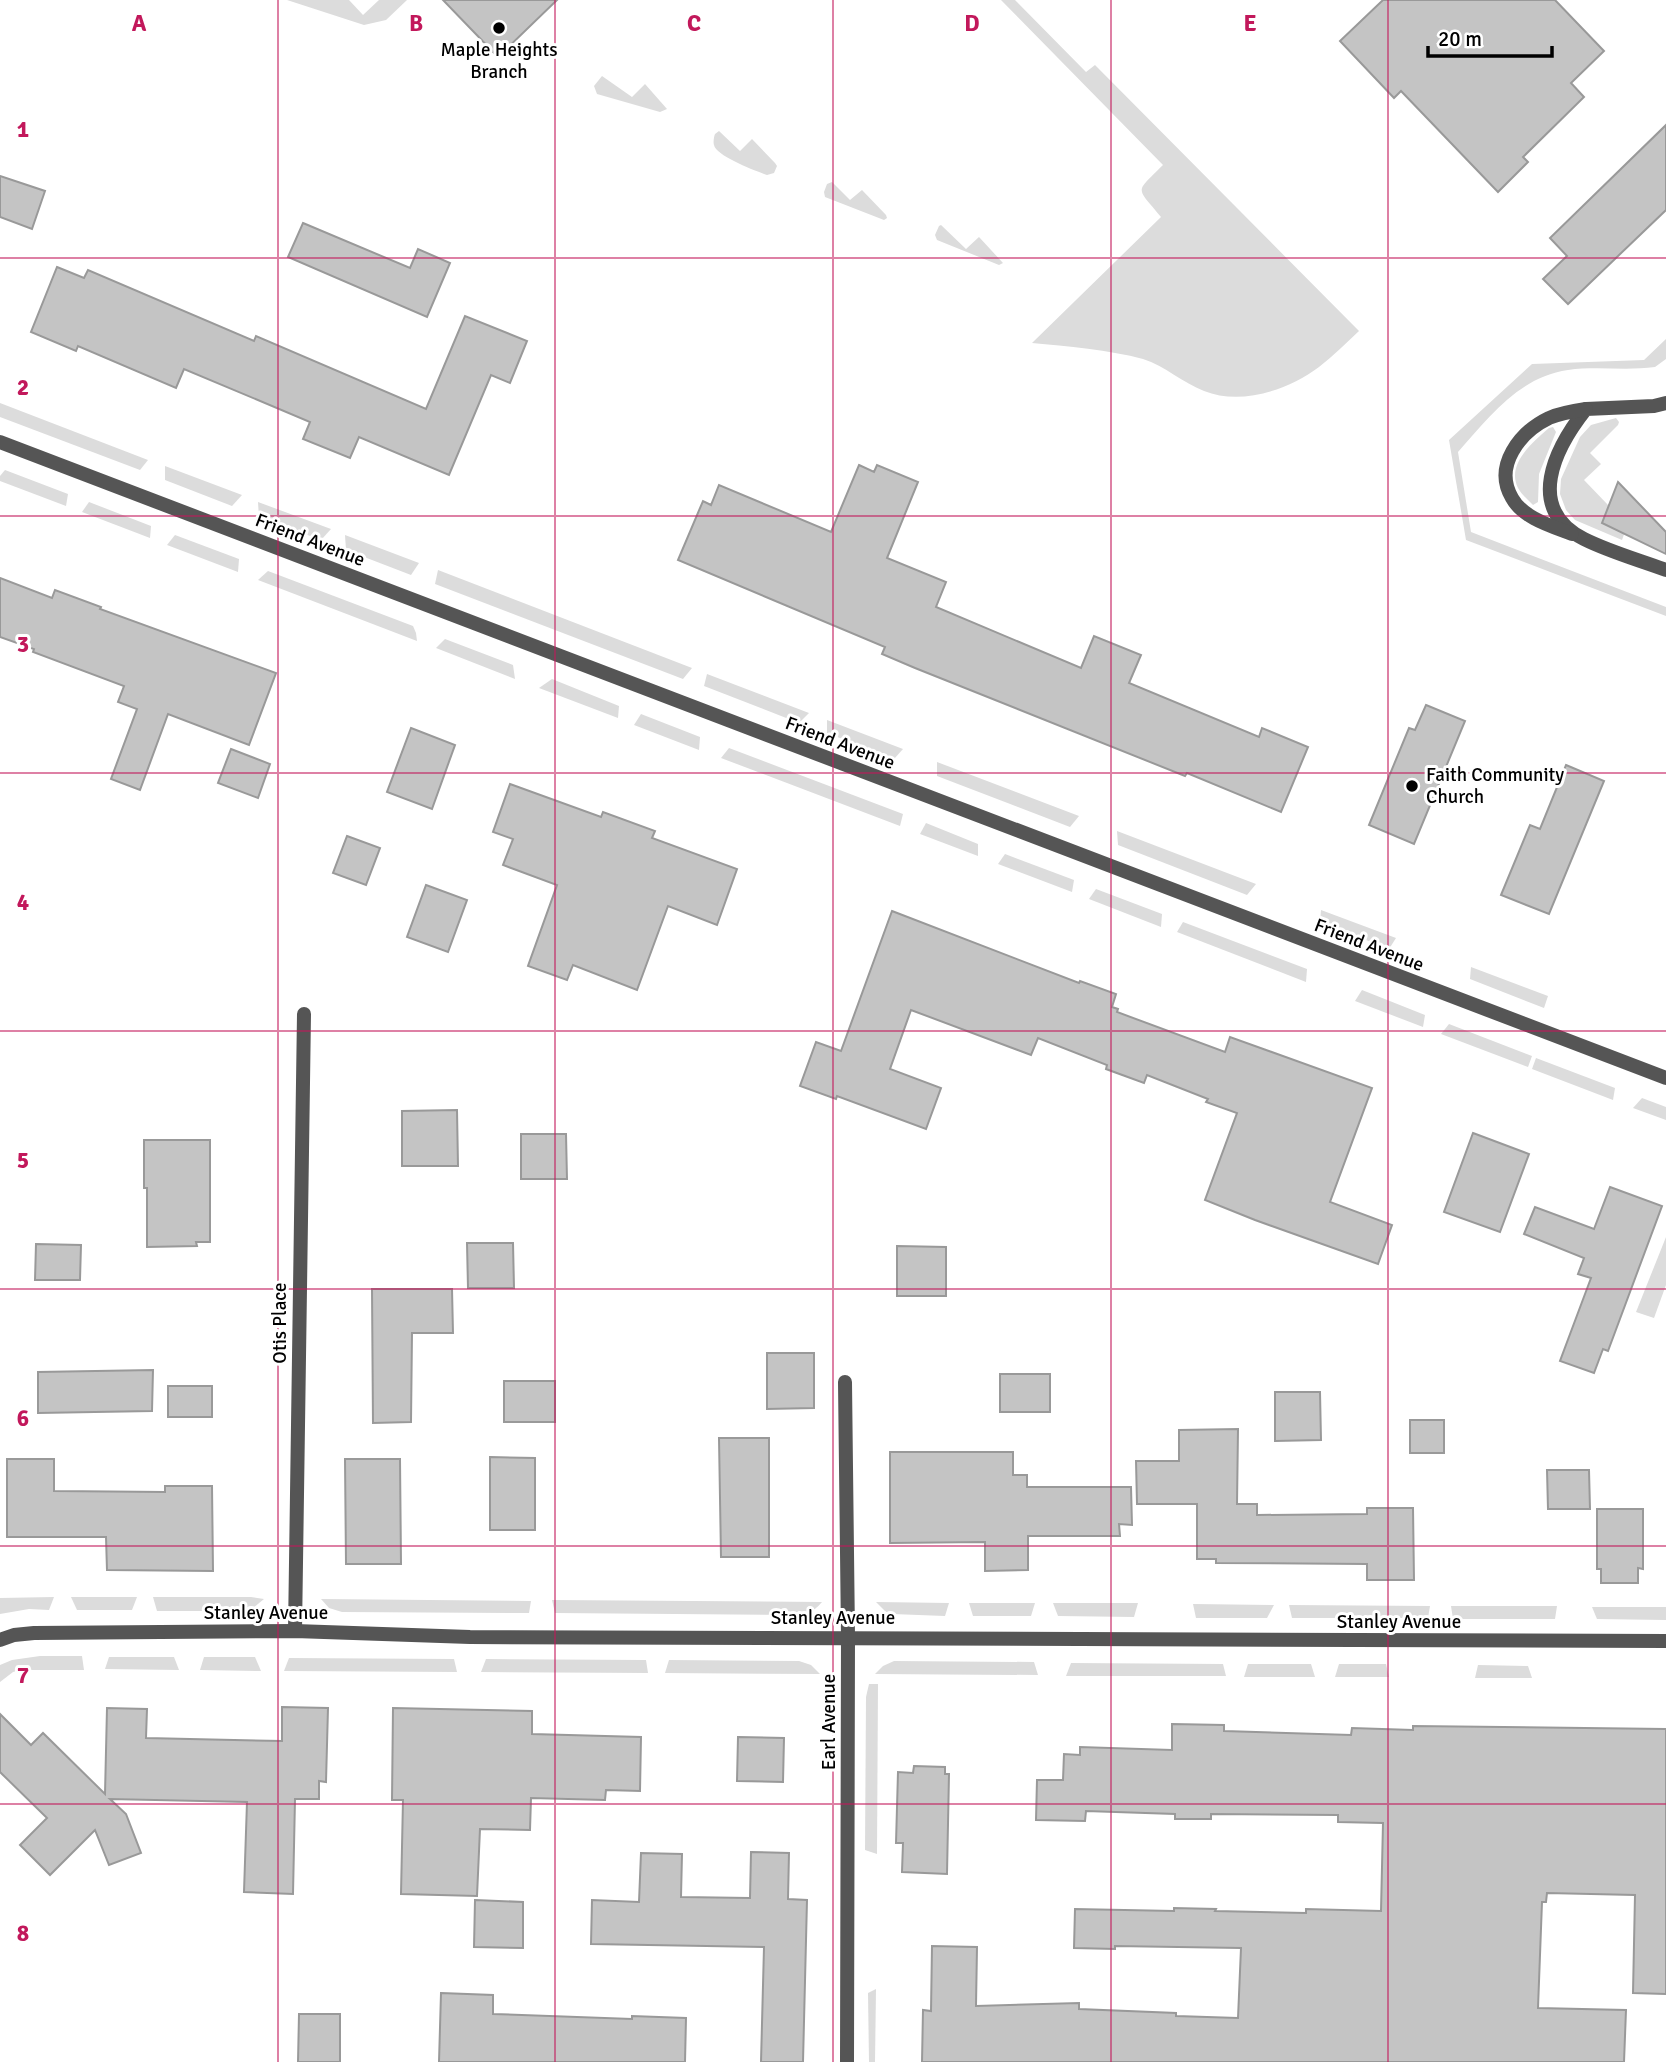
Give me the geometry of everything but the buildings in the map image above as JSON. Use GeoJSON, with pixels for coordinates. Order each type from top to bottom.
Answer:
{"type":"FeatureCollection","features":[{"type":"Feature","properties":{"kind":"street"},"geometry":{"type":"LineString","coordinates":[[1666,403],[1586,409],[1556,415],[1534,428],[1513,449],[1505,473],[1511,497],[1534,518],[1666,570]]}},
{"type":"Feature","properties":{"kind":"street"},"geometry":{"type":"LineString","coordinates":[[1582,538],[1568,527],[1554,510],[1548,484],[1564,441],[1586,409]]}},
{"type":"Feature","properties":{"kind":"street","name":"Friend Avenue"},"geometry":{"type":"LineString","coordinates":[[0,442],[1666,1078]]}},
{"type":"Feature","properties":{"kind":"street","name":"Otis Place"},"geometry":{"type":"LineString","coordinates":[[295,1632],[304,1014]]}},
{"type":"Feature","properties":{"kind":"street","name":"Earl Avenue"},"geometry":{"type":"LineString","coordinates":[[845,1382],[848,1637],[847,2062]]}},
{"type":"Feature","properties":{"kind":"street","name":"Stanley Avenue"},"geometry":{"type":"LineString","coordinates":[[0,1640],[34,1633],[295,1632],[483,1637],[1666,1642]]}},
{"type":"Feature","properties":{"kind":"shaded area"},"geometry":{"type":"Polygon","coordinates":[[[287,0],[349,0],[363,15],[379,0],[407,0],[386,20],[364,25],[287,0]]]}},
{"type":"Feature","properties":{"kind":"shaded area"},"geometry":{"type":"Polygon","coordinates":[[[1001,0],[1015,0],[1086,72],[1095,65],[1359,331],[1319,367],[1293,383],[1264,393],[1233,397],[1204,391],[1143,359],[1032,343],[1161,217],[1142,190],[1163,165],[1001,0]]]}},
{"type":"Feature","properties":{"kind":"shaded area"},"geometry":{"type":"Polygon","coordinates":[[[602,76],[632,97],[645,84],[667,109],[660,112],[597,94],[594,86],[602,76]]]}},
{"type":"Feature","properties":{"kind":"shaded area"},"geometry":{"type":"Polygon","coordinates":[[[719,131],[740,151],[752,139],[777,166],[774,173],[767,175],[722,154],[714,144],[715,134],[719,131]]]}},
{"type":"Feature","properties":{"kind":"shaded area"},"geometry":{"type":"Polygon","coordinates":[[[832,182],[850,200],[862,190],[887,218],[884,220],[825,197],[827,184],[832,182]]]}},
{"type":"Feature","properties":{"kind":"shaded area"},"geometry":{"type":"Polygon","coordinates":[[[941,225],[966,249],[979,237],[1003,263],[999,265],[937,240],[935,235],[941,225]]]}},
{"type":"Feature","properties":{"kind":"shaded area"},"geometry":{"type":"Polygon","coordinates":[[[1666,339],[1666,359],[1655,367],[1568,370],[1534,381],[1506,400],[1458,452],[1471,532],[1666,607],[1666,616],[1466,540],[1449,440],[1532,364],[1644,360],[1666,339]]]}},
{"type":"Feature","properties":{"kind":"shaded area"},"geometry":{"type":"Polygon","coordinates":[[[0,403],[148,460],[140,470],[0,417],[0,403]]]}},
{"type":"Feature","properties":{"kind":"shaded area"},"geometry":{"type":"Polygon","coordinates":[[[1616,418],[1618,425],[1590,453],[1601,464],[1584,480],[1608,505],[1613,501],[1630,518],[1622,540],[1575,520],[1566,510],[1560,494],[1561,479],[1580,437],[1591,425],[1616,418]]]}},
{"type":"Feature","properties":{"kind":"shaded area"},"geometry":{"type":"Polygon","coordinates":[[[1553,427],[1556,432],[1539,474],[1538,502],[1533,505],[1518,488],[1515,479],[1518,462],[1529,447],[1553,427]]]}},
{"type":"Feature","properties":{"kind":"shaded area"},"geometry":{"type":"Polygon","coordinates":[[[165,466],[242,495],[232,506],[165,480],[165,466]]]}},
{"type":"Feature","properties":{"kind":"shaded area"},"geometry":{"type":"Polygon","coordinates":[[[5,470],[68,494],[66,506],[0,481],[5,470]]]}},
{"type":"Feature","properties":{"kind":"shaded area"},"geometry":{"type":"Polygon","coordinates":[[[89,502],[151,526],[150,538],[82,512],[89,502]]]}},
{"type":"Feature","properties":{"kind":"shaded area"},"geometry":{"type":"Polygon","coordinates":[[[258,502],[331,529],[321,540],[259,517],[258,502]]]}},
{"type":"Feature","properties":{"kind":"shaded area"},"geometry":{"type":"Polygon","coordinates":[[[175,535],[239,559],[238,572],[167,545],[175,535]]]}},
{"type":"Feature","properties":{"kind":"shaded area"},"geometry":{"type":"Polygon","coordinates":[[[345,535],[419,563],[411,575],[346,550],[345,535]]]}},
{"type":"Feature","properties":{"kind":"shaded area"},"geometry":{"type":"Polygon","coordinates":[[[438,570],[692,668],[683,679],[435,584],[438,570]]]}},
{"type":"Feature","properties":{"kind":"shaded area"},"geometry":{"type":"Polygon","coordinates":[[[268,571],[413,626],[417,641],[258,580],[268,571]]]}},
{"type":"Feature","properties":{"kind":"shaded area"},"geometry":{"type":"Polygon","coordinates":[[[445,639],[513,665],[515,679],[436,648],[445,639]]]}},
{"type":"Feature","properties":{"kind":"shaded area"},"geometry":{"type":"Polygon","coordinates":[[[707,674],[809,713],[799,723],[704,686],[707,674]]]}},
{"type":"Feature","properties":{"kind":"shaded area"},"geometry":{"type":"Polygon","coordinates":[[[552,679],[619,706],[618,718],[539,688],[552,679]]]}},
{"type":"Feature","properties":{"kind":"shaded area"},"geometry":{"type":"Polygon","coordinates":[[[641,714],[700,737],[699,750],[634,725],[641,714]]]}},
{"type":"Feature","properties":{"kind":"shaded area"},"geometry":{"type":"Polygon","coordinates":[[[827,720],[903,749],[894,759],[827,733],[827,720]]]}},
{"type":"Feature","properties":{"kind":"shaded area"},"geometry":{"type":"Polygon","coordinates":[[[729,748],[903,814],[900,826],[721,758],[729,748]]]}},
{"type":"Feature","properties":{"kind":"shaded area"},"geometry":{"type":"Polygon","coordinates":[[[937,762],[1079,816],[1070,827],[937,776],[937,762]]]}},
{"type":"Feature","properties":{"kind":"shaded area"},"geometry":{"type":"Polygon","coordinates":[[[926,823],[978,844],[978,856],[920,834],[926,823]]]}},
{"type":"Feature","properties":{"kind":"shaded area"},"geometry":{"type":"Polygon","coordinates":[[[1117,831],[1256,884],[1247,895],[1118,845],[1117,831]]]}},
{"type":"Feature","properties":{"kind":"shaded area"},"geometry":{"type":"Polygon","coordinates":[[[1005,854],[1074,880],[1072,892],[998,864],[1005,854]]]}},
{"type":"Feature","properties":{"kind":"shaded area"},"geometry":{"type":"Polygon","coordinates":[[[1096,889],[1162,914],[1161,927],[1089,899],[1096,889]]]}},
{"type":"Feature","properties":{"kind":"shaded area"},"geometry":{"type":"Polygon","coordinates":[[[1321,910],[1396,938],[1389,949],[1320,922],[1321,910]]]}},
{"type":"Feature","properties":{"kind":"shaded area"},"geometry":{"type":"Polygon","coordinates":[[[1183,922],[1307,969],[1306,982],[1177,932],[1183,922]]]}},
{"type":"Feature","properties":{"kind":"shaded area"},"geometry":{"type":"Polygon","coordinates":[[[1471,967],[1548,996],[1544,1008],[1470,979],[1471,967]]]}},
{"type":"Feature","properties":{"kind":"shaded area"},"geometry":{"type":"Polygon","coordinates":[[[1362,990],[1425,1015],[1423,1027],[1355,1001],[1362,990]]]}},
{"type":"Feature","properties":{"kind":"shaded area"},"geometry":{"type":"Polygon","coordinates":[[[1449,1024],[1532,1056],[1528,1067],[1441,1034],[1449,1024]]]}},
{"type":"Feature","properties":{"kind":"shaded area"},"geometry":{"type":"Polygon","coordinates":[[[1536,1058],[1615,1088],[1613,1100],[1532,1069],[1536,1058]]]}},
{"type":"Feature","properties":{"kind":"shaded area"},"geometry":{"type":"Polygon","coordinates":[[[1642,1098],[1666,1107],[1666,1120],[1633,1108],[1642,1098]]]}},
{"type":"Feature","properties":{"kind":"shaded area"},"geometry":{"type":"Polygon","coordinates":[[[1666,1237],[1666,1285],[1654,1318],[1636,1312],[1666,1237]]]}},
{"type":"Feature","properties":{"kind":"shaded area"},"geometry":{"type":"Polygon","coordinates":[[[54,1597],[49,1610],[29,1609],[0,1614],[0,1598],[54,1597]]]}},
{"type":"Feature","properties":{"kind":"shaded area"},"geometry":{"type":"Polygon","coordinates":[[[71,1597],[137,1597],[132,1610],[77,1610],[71,1597]]]}},
{"type":"Feature","properties":{"kind":"shaded area"},"geometry":{"type":"Polygon","coordinates":[[[153,1597],[264,1599],[253,1608],[241,1611],[157,1611],[153,1597]]]}},
{"type":"Feature","properties":{"kind":"shaded area"},"geometry":{"type":"Polygon","coordinates":[[[321,1599],[531,1601],[529,1613],[342,1612],[329,1608],[321,1599]]]}},
{"type":"Feature","properties":{"kind":"shaded area"},"geometry":{"type":"Polygon","coordinates":[[[552,1600],[822,1602],[808,1613],[790,1615],[555,1613],[552,1600]]]}},
{"type":"Feature","properties":{"kind":"shaded area"},"geometry":{"type":"Polygon","coordinates":[[[876,1602],[949,1603],[945,1616],[892,1614],[876,1602]]]}},
{"type":"Feature","properties":{"kind":"shaded area"},"geometry":{"type":"Polygon","coordinates":[[[969,1603],[1035,1603],[1031,1616],[973,1616],[969,1603]]]}},
{"type":"Feature","properties":{"kind":"shaded area"},"geometry":{"type":"Polygon","coordinates":[[[1053,1603],[1138,1603],[1134,1617],[1058,1616],[1053,1603]]]}},
{"type":"Feature","properties":{"kind":"shaded area"},"geometry":{"type":"Polygon","coordinates":[[[1193,1604],[1274,1605],[1267,1618],[1196,1618],[1193,1604]]]}},
{"type":"Feature","properties":{"kind":"shaded area"},"geometry":{"type":"Polygon","coordinates":[[[1289,1605],[1430,1606],[1428,1618],[1292,1618],[1289,1605]]]}},
{"type":"Feature","properties":{"kind":"shaded area"},"geometry":{"type":"Polygon","coordinates":[[[1451,1606],[1557,1606],[1555,1619],[1453,1619],[1451,1606]]]}},
{"type":"Feature","properties":{"kind":"shaded area"},"geometry":{"type":"Polygon","coordinates":[[[1592,1607],[1666,1607],[1666,1620],[1597,1619],[1592,1607]]]}},
{"type":"Feature","properties":{"kind":"shaded area"},"geometry":{"type":"Polygon","coordinates":[[[40,1656],[82,1656],[84,1670],[20,1670],[0,1682],[0,1665],[12,1660],[40,1656]]]}},
{"type":"Feature","properties":{"kind":"shaded area"},"geometry":{"type":"Polygon","coordinates":[[[109,1657],[174,1657],[179,1670],[105,1669],[109,1657]]]}},
{"type":"Feature","properties":{"kind":"shaded area"},"geometry":{"type":"Polygon","coordinates":[[[204,1657],[255,1657],[261,1671],[200,1670],[204,1657]]]}},
{"type":"Feature","properties":{"kind":"shaded area"},"geometry":{"type":"Polygon","coordinates":[[[289,1658],[454,1659],[457,1672],[284,1671],[289,1658]]]}},
{"type":"Feature","properties":{"kind":"shaded area"},"geometry":{"type":"Polygon","coordinates":[[[486,1659],[646,1660],[648,1673],[481,1672],[486,1659]]]}},
{"type":"Feature","properties":{"kind":"shaded area"},"geometry":{"type":"Polygon","coordinates":[[[669,1660],[799,1661],[811,1665],[820,1674],[665,1673],[669,1660]]]}},
{"type":"Feature","properties":{"kind":"shaded area"},"geometry":{"type":"Polygon","coordinates":[[[894,1661],[1034,1662],[1038,1675],[875,1674],[894,1661]]]}},
{"type":"Feature","properties":{"kind":"shaded area"},"geometry":{"type":"Polygon","coordinates":[[[1071,1663],[1223,1664],[1226,1676],[1066,1676],[1071,1663]]]}},
{"type":"Feature","properties":{"kind":"shaded area"},"geometry":{"type":"Polygon","coordinates":[[[1248,1664],[1311,1664],[1315,1677],[1244,1677],[1248,1664]]]}},
{"type":"Feature","properties":{"kind":"shaded area"},"geometry":{"type":"Polygon","coordinates":[[[1339,1664],[1386,1664],[1389,1677],[1335,1677],[1339,1664]]]}},
{"type":"Feature","properties":{"kind":"shaded area"},"geometry":{"type":"Polygon","coordinates":[[[1478,1665],[1528,1666],[1532,1678],[1475,1678],[1478,1665]]]}},
{"type":"Feature","properties":{"kind":"shaded area"},"geometry":{"type":"Polygon","coordinates":[[[869,1684],[878,1684],[877,1854],[865,1850],[866,1697],[869,1684]]]}},
{"type":"Feature","properties":{"kind":"shaded area"},"geometry":{"type":"Polygon","coordinates":[[[876,1989],[875,2062],[869,2062],[868,1993],[876,1989]]]}},
{"type":"Feature","properties":{"kind":"place","name":"Maple Heights Branch"},"geometry":{"type":"Point","coordinates":[499,28]}},
{"type":"Feature","properties":{"kind":"place","name":"Faith Community Church"},"geometry":{"type":"Point","coordinates":[1412,786]}}]}
